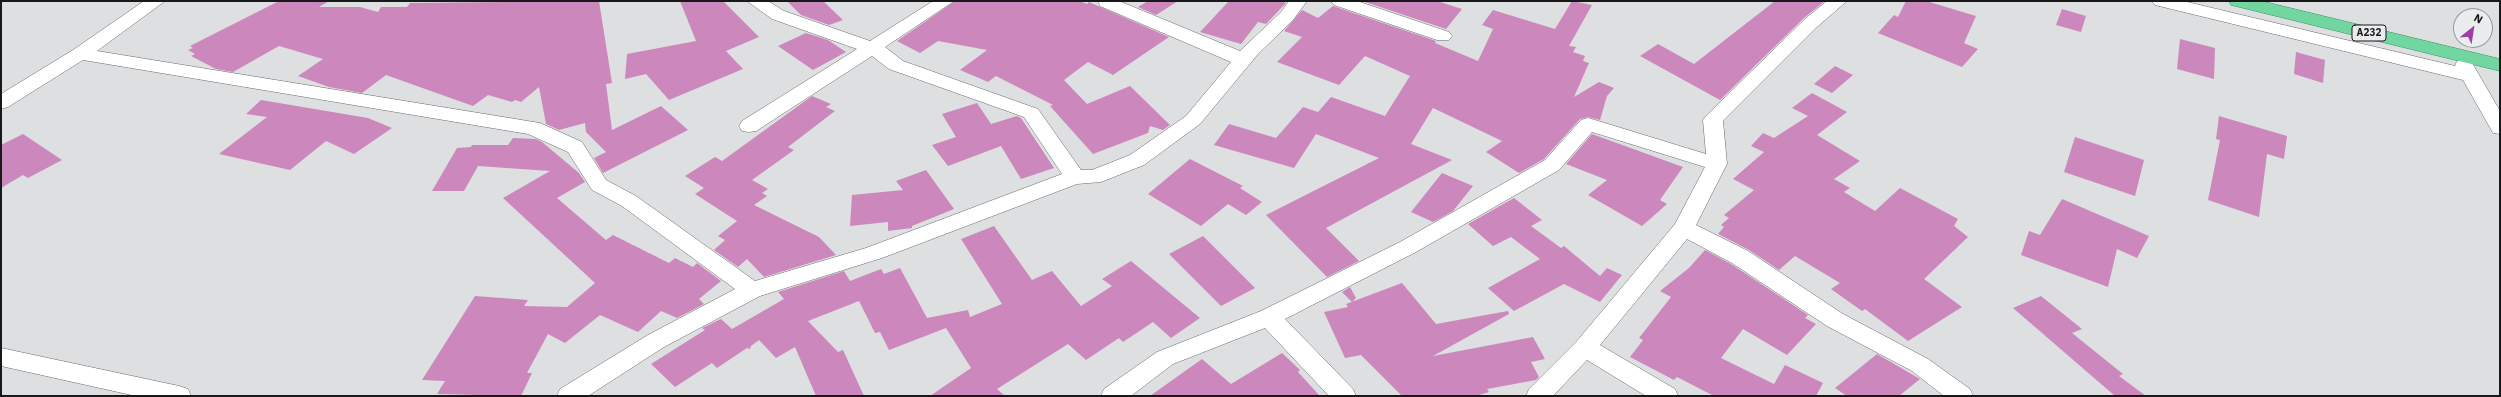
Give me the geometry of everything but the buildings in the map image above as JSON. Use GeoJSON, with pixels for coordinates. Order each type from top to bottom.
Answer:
{"type":"FeatureCollection","features":[{"type":"Feature","properties":{"kind":"highway","name":"A232"},"geometry":{"type":"LineString","coordinates":[[2238,1],[2500,65]]}},
{"type":"Feature","properties":{"kind":"highway","name":"A232"},"geometry":{"type":"LineString","coordinates":[[2297,1],[2500,50]]}},
{"type":"Feature","properties":{"kind":"street"},"geometry":{"type":"LineString","coordinates":[[1,103],[80,54],[156,1]]}},
{"type":"Feature","properties":{"kind":"street"},"geometry":{"type":"LineString","coordinates":[[756,1],[785,18],[874,48],[896,65],[1031,113],[1075,177]]}},
{"type":"Feature","properties":{"kind":"street"},"geometry":{"type":"LineString","coordinates":[[749,126],[790,98],[874,48],[945,1]]}},
{"type":"Feature","properties":{"kind":"street"},"geometry":{"type":"LineString","coordinates":[[569,396],[656,342],[752,290],[874,253],[1075,177],[1094,177],[1137,160],[1193,120],[1244,60],[1287,16],[1298,1]]}},
{"type":"Feature","properties":{"kind":"street"},"geometry":{"type":"LineString","coordinates":[[1340,1],[1443,36]]}},
{"type":"Feature","properties":{"kind":"street"},"geometry":{"type":"LineString","coordinates":[[1538,396],[1585,347],[1684,228],[1717,164],[1713,120],[1811,23],[1838,1]]}},
{"type":"Feature","properties":{"kind":"street"},"geometry":{"type":"LineString","coordinates":[[2161,1],[2273,26],[2471,76]]}},
{"type":"Feature","properties":{"kind":"street"},"geometry":{"type":"LineString","coordinates":[[1106,2],[1244,60]]}},
{"type":"Feature","properties":{"kind":"street"},"geometry":{"type":"LineString","coordinates":[[80,54],[533,128],[575,147],[599,185],[629,201],[752,290]]}},
{"type":"Feature","properties":{"kind":"street"},"geometry":{"type":"LineString","coordinates":[[2459,56],[2500,128]]}},
{"type":"Feature","properties":{"kind":"street"},"geometry":{"type":"LineString","coordinates":[[1113,396],[1165,358],[1269,317],[1408,247],[1552,165],[1588,124],[1717,164]]}},
{"type":"Feature","properties":{"kind":"street"},"geometry":{"type":"LineString","coordinates":[[1684,228],[1740,257],[1835,320],[1920,365],[1961,396]]}},
{"type":"Feature","properties":{"kind":"street"},"geometry":{"type":"LineString","coordinates":[[1269,317],[1344,396]]}},
{"type":"Feature","properties":{"kind":"street"},"geometry":{"type":"LineString","coordinates":[[1585,347],[1666,396]]}},
{"type":"Feature","properties":{"kind":"street"},"geometry":{"type":"LineString","coordinates":[[1,357],[179,396]]}}]}
